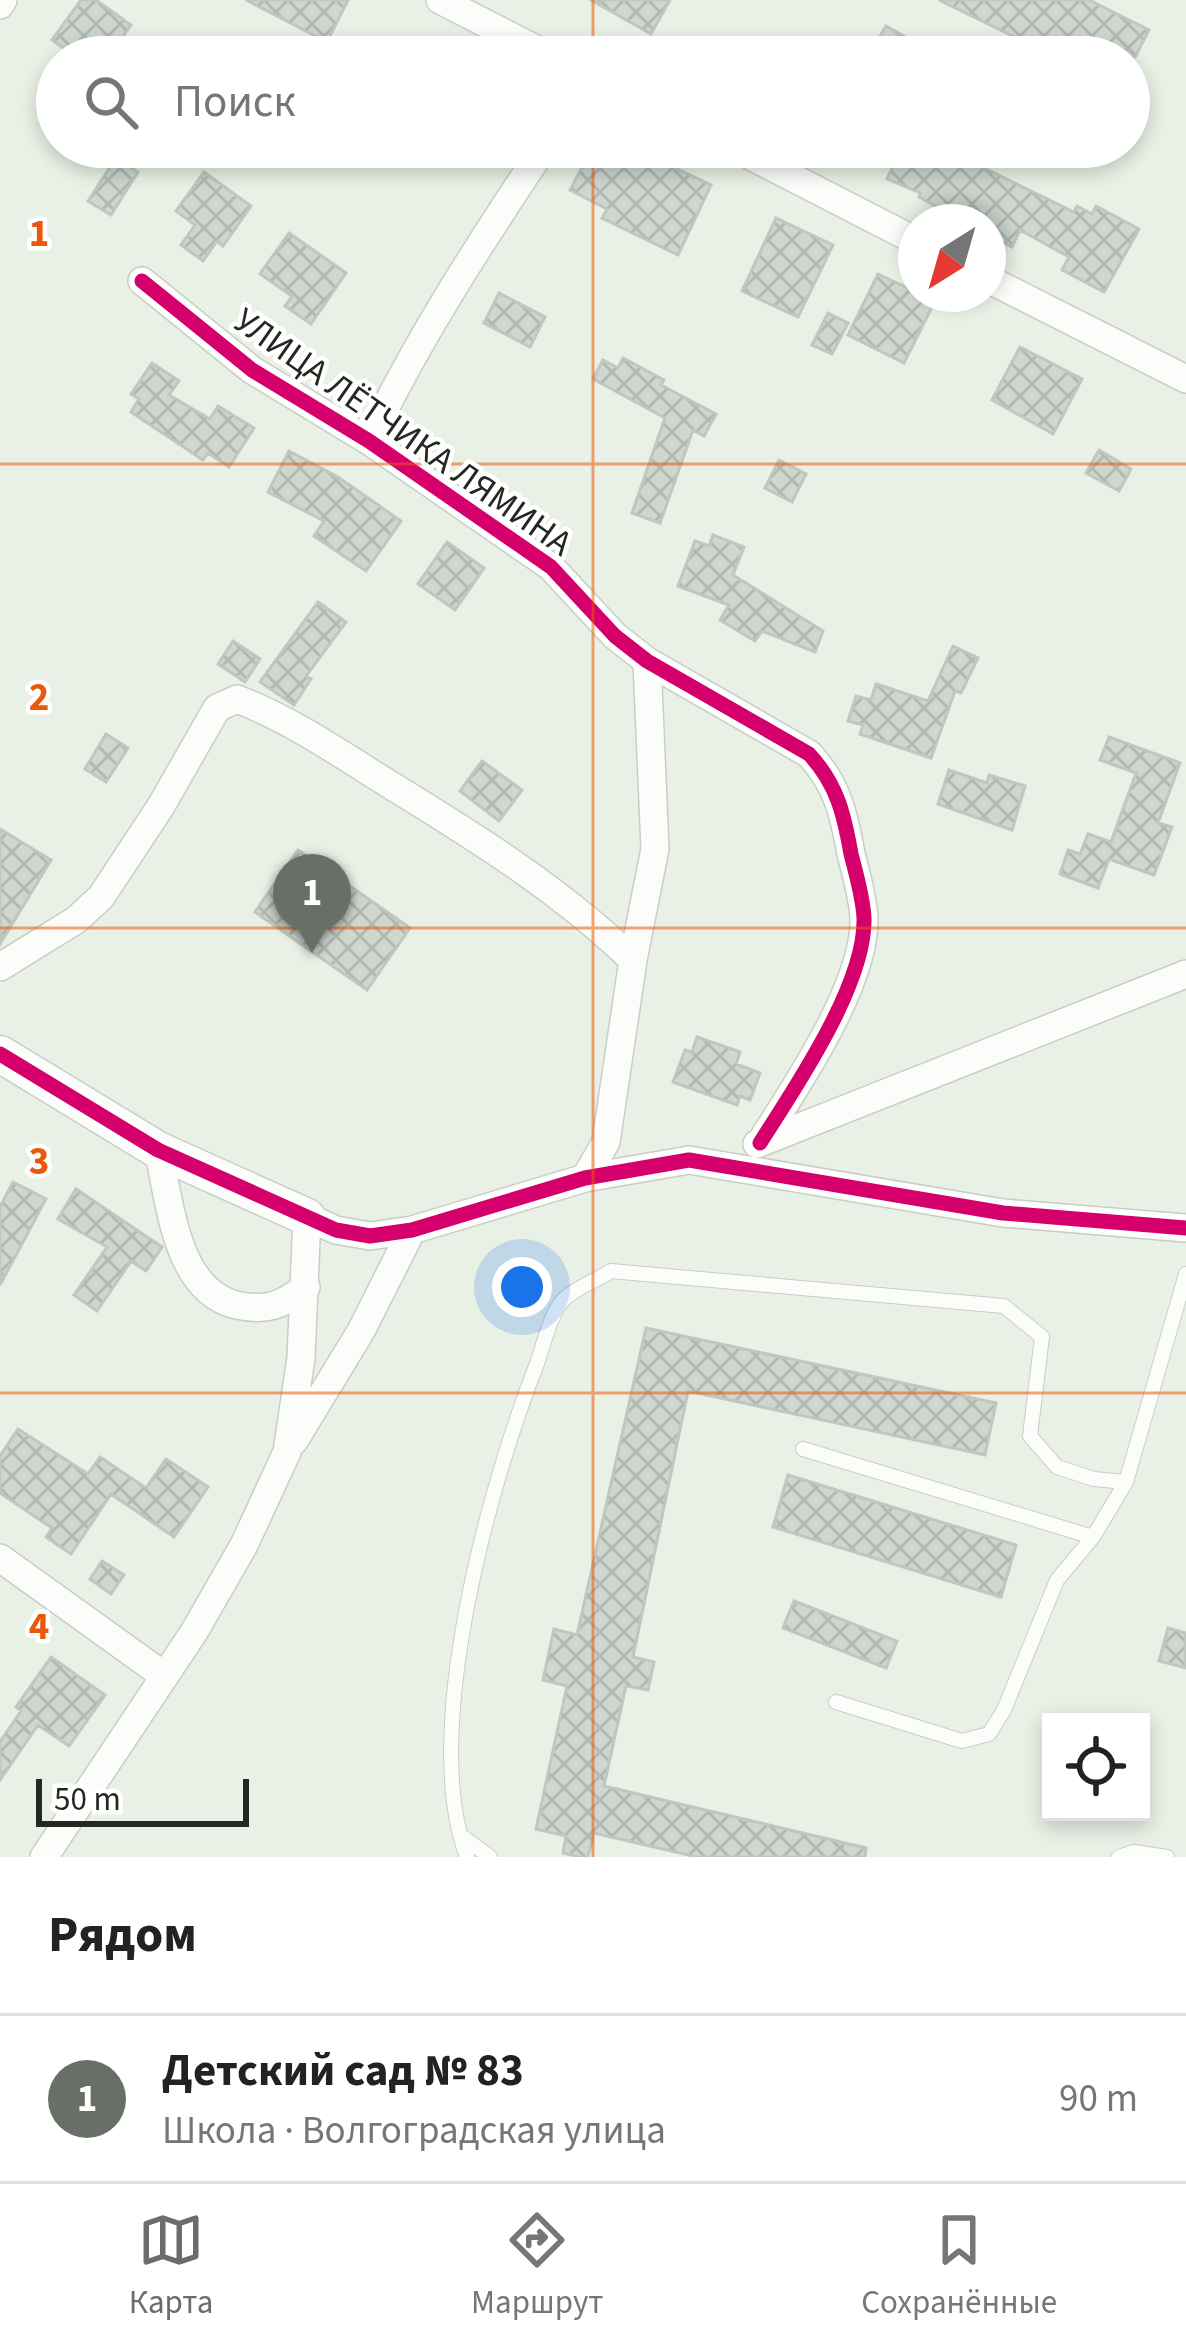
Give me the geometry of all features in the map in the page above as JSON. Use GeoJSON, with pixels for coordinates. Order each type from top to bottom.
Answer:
{"type":"FeatureCollection","features":[{"type":"Feature","properties":{"kind":"street"},"geometry":{"type":"LineString","coordinates":[[440,0],[510,36]]}},
{"type":"Feature","properties":{"kind":"street"},"geometry":{"type":"LineString","coordinates":[[369,441],[407,365],[529,168]]}},
{"type":"Feature","properties":{"kind":"street"},"geometry":{"type":"LineString","coordinates":[[774,168],[898,232]]}},
{"type":"Feature","properties":{"kind":"street","name":"УЛИЦА ЛЁТЧИКА ЛЯМИНА"},"geometry":{"type":"LineString","coordinates":[[142,281],[252,370],[369,441],[551,567],[615,636],[647,661],[809,754],[830,776],[842,806],[864,919],[856,969],[806,1071],[760,1144]]}},
{"type":"Feature","properties":{"kind":"street"},"geometry":{"type":"LineString","coordinates":[[1006,287],[1186,379]]}},
{"type":"Feature","properties":{"kind":"street"},"geometry":{"type":"LineString","coordinates":[[585,1178],[606,1142],[655,849],[647,661]]}},
{"type":"Feature","properties":{"kind":"street"},"geometry":{"type":"LineString","coordinates":[[0,967],[76,920],[101,897],[217,708],[237,699],[266,710],[490,846],[565,899],[633,960]]}},
{"type":"Feature","properties":{"kind":"street"},"geometry":{"type":"LineString","coordinates":[[0,1054],[158,1150],[335,1230],[370,1236],[412,1230],[585,1178],[760,1144],[1186,974]]}},
{"type":"Feature","properties":{"kind":"street"},"geometry":{"type":"LineString","coordinates":[[158,1150],[185,1259],[201,1285],[227,1303],[259,1310],[281,1305],[306,1287]]}},
{"type":"Feature","properties":{"kind":"street"},"geometry":{"type":"LineString","coordinates":[[689,1160],[1003,1213],[1186,1228]]}},
{"type":"Feature","properties":{"kind":"street"},"geometry":{"type":"LineString","coordinates":[[286,1452],[301,1358],[307,1217]]}},
{"type":"Feature","properties":{"kind":"street"},"geometry":{"type":"LineString","coordinates":[[44,1857],[194,1632],[244,1545],[286,1452],[361,1331],[412,1230]]}},
{"type":"Feature","properties":{"kind":"street"},"geometry":{"type":"LineString","coordinates":[[0,1558],[163,1675]]}},
{"type":"Feature","properties":{"kind":"lane"},"geometry":{"type":"LineString","coordinates":[[467,1857],[458,1833],[451,1748],[468,1590],[523,1400],[562,1301],[611,1271],[1004,1306],[1042,1337],[1030,1436],[1057,1467],[1094,1479],[1126,1482]]}},
{"type":"Feature","properties":{"kind":"lane"},"geometry":{"type":"LineString","coordinates":[[836,1702],[962,1741],[988,1733],[1004,1710],[1057,1580],[1093,1537],[1126,1482],[1186,1274]]}},
{"type":"Feature","properties":{"kind":"lane"},"geometry":{"type":"LineString","coordinates":[[803,1449],[1093,1537]]}},
{"type":"Feature","properties":{"kind":"lane"},"geometry":{"type":"LineString","coordinates":[[458,1833],[490,1857]]}},
{"type":"Feature","properties":{"kind":"lane"},"geometry":{"type":"LineString","coordinates":[[1119,1857],[1135,1852],[1167,1857]]}},
{"type":"Feature","properties":{"kind":"building"},"geometry":{"type":"Polygon","coordinates":[[[81,0],[96,0],[131,25],[123,36],[55,36],[81,0]]]}},
{"type":"Feature","properties":{"kind":"building"},"geometry":{"type":"Polygon","coordinates":[[[246,0],[348,0],[330,36],[315,36],[246,0]]]}},
{"type":"Feature","properties":{"kind":"building"},"geometry":{"type":"Polygon","coordinates":[[[591,0],[670,0],[651,34],[591,0]]]}},
{"type":"Feature","properties":{"kind":"building"},"geometry":{"type":"Polygon","coordinates":[[[939,0],[1089,0],[1149,30],[1146,36],[1013,36],[939,0]]]}},
{"type":"Feature","properties":{"kind":"building"},"geometry":{"type":"Polygon","coordinates":[[[886,26],[904,36],[880,36],[886,26]]]}},
{"type":"Feature","properties":{"kind":"building"},"geometry":{"type":"Polygon","coordinates":[[[109,168],[138,172],[111,215],[88,201],[109,168]]]}},
{"type":"Feature","properties":{"kind":"building"},"geometry":{"type":"Polygon","coordinates":[[[582,168],[675,168],[711,185],[678,255],[602,218],[607,209],[570,190],[582,168]]]}},
{"type":"Feature","properties":{"kind":"building"},"geometry":{"type":"Polygon","coordinates":[[[892,168],[984,168],[1074,212],[1077,206],[1092,214],[1096,206],[1139,229],[1104,292],[1062,270],[1069,257],[1020,230],[1012,247],[1006,244],[1006,204],[932,204],[919,197],[921,193],[887,179],[892,168]]]}},
{"type":"Feature","properties":{"kind":"building"},"geometry":{"type":"Polygon","coordinates":[[[204,172],[251,206],[223,246],[217,241],[203,261],[181,245],[195,225],[176,211],[204,172]]]}},
{"type":"Feature","properties":{"kind":"building"},"geometry":{"type":"Polygon","coordinates":[[[776,218],[833,245],[798,317],[742,291],[776,218]]]}},
{"type":"Feature","properties":{"kind":"building"},"geometry":{"type":"Polygon","coordinates":[[[289,233],[346,273],[311,324],[285,306],[292,296],[260,274],[289,233]]]}},
{"type":"Feature","properties":{"kind":"building"},"geometry":{"type":"Polygon","coordinates":[[[878,274],[898,283],[898,312],[930,312],[904,363],[848,335],[878,274]]]}},
{"type":"Feature","properties":{"kind":"building"},"geometry":{"type":"Polygon","coordinates":[[[499,293],[545,317],[530,347],[484,323],[499,293]]]}},
{"type":"Feature","properties":{"kind":"building"},"geometry":{"type":"Polygon","coordinates":[[[828,313],[848,323],[832,354],[812,345],[828,313]]]}},
{"type":"Feature","properties":{"kind":"building"},"geometry":{"type":"Polygon","coordinates":[[[1020,347],[1082,379],[1053,434],[992,400],[1020,347]]]}},
{"type":"Feature","properties":{"kind":"building"},"geometry":{"type":"Polygon","coordinates":[[[623,358],[716,414],[704,436],[693,430],[660,523],[632,513],[665,418],[593,379],[603,360],[618,368],[623,358]]]}},
{"type":"Feature","properties":{"kind":"building"},"geometry":{"type":"Polygon","coordinates":[[[152,363],[179,381],[169,395],[210,419],[218,406],[254,428],[229,467],[208,453],[203,460],[131,412],[139,399],[131,394],[152,363]]]}},
{"type":"Feature","properties":{"kind":"building"},"geometry":{"type":"Polygon","coordinates":[[[1099,450],[1131,469],[1119,491],[1086,473],[1099,450]]]}},
{"type":"Feature","properties":{"kind":"building"},"geometry":{"type":"Polygon","coordinates":[[[289,451],[338,477],[401,521],[366,571],[314,536],[324,521],[268,492],[289,451]]]}},
{"type":"Feature","properties":{"kind":"building"},"geometry":{"type":"Polygon","coordinates":[[[779,460],[806,474],[792,502],[765,488],[779,460]]]}},
{"type":"Feature","properties":{"kind":"building"},"geometry":{"type":"Polygon","coordinates":[[[713,535],[744,547],[733,575],[823,631],[815,652],[762,631],[755,641],[720,620],[729,605],[678,586],[695,541],[709,546],[713,535]]]}},
{"type":"Feature","properties":{"kind":"building"},"geometry":{"type":"Polygon","coordinates":[[[447,542],[484,568],[455,610],[418,584],[447,542]]]}},
{"type":"Feature","properties":{"kind":"building"},"geometry":{"type":"Polygon","coordinates":[[[318,602],[346,622],[306,676],[311,679],[294,705],[260,682],[318,602]]]}},
{"type":"Feature","properties":{"kind":"building"},"geometry":{"type":"Polygon","coordinates":[[[233,641],[260,659],[245,682],[218,664],[233,641]]]}},
{"type":"Feature","properties":{"kind":"building"},"geometry":{"type":"Polygon","coordinates":[[[953,646],[978,658],[961,693],[955,691],[931,758],[860,734],[863,725],[848,721],[856,696],[871,700],[876,684],[928,701],[953,646]]]}},
{"type":"Feature","properties":{"kind":"building"},"geometry":{"type":"Polygon","coordinates":[[[106,734],[128,748],[106,782],[85,769],[106,734]]]}},
{"type":"Feature","properties":{"kind":"building"},"geometry":{"type":"Polygon","coordinates":[[[1109,737],[1180,763],[1158,823],[1172,827],[1154,875],[1109,859],[1098,888],[1060,874],[1068,850],[1080,854],[1088,834],[1111,842],[1136,773],[1100,760],[1109,737]]]}},
{"type":"Feature","properties":{"kind":"building"},"geometry":{"type":"Polygon","coordinates":[[[482,761],[522,790],[499,821],[460,791],[482,761]]]}},
{"type":"Feature","properties":{"kind":"building"},"geometry":{"type":"Polygon","coordinates":[[[949,770],[987,783],[989,775],[1025,786],[1012,830],[938,804],[949,770]]]}},
{"type":"Feature","properties":{"kind":"building"},"geometry":{"type":"Polygon","coordinates":[[[0,829],[51,860],[0,944],[0,829]]]}},
{"type":"Feature","properties":{"kind":"building"},"geometry":{"type":"Polygon","coordinates":[[[298,850],[410,928],[367,990],[255,912],[298,850]]]}},
{"type":"Feature","properties":{"kind":"building"},"geometry":{"type":"Polygon","coordinates":[[[697,1037],[740,1052],[736,1064],[760,1073],[750,1100],[740,1096],[737,1105],[673,1082],[685,1050],[692,1052],[697,1037]]]}},
{"type":"Feature","properties":{"kind":"building"},"geometry":{"type":"Polygon","coordinates":[[[13,1182],[46,1199],[0,1285],[0,1207],[13,1182]]]}},
{"type":"Feature","properties":{"kind":"building"},"geometry":{"type":"Polygon","coordinates":[[[76,1189],[162,1247],[146,1271],[131,1261],[97,1311],[74,1295],[107,1247],[58,1219],[76,1189]]]}},
{"type":"Feature","properties":{"kind":"building"},"geometry":{"type":"Polygon","coordinates":[[[646,1328],[996,1403],[985,1455],[688,1391],[633,1657],[654,1662],[648,1690],[626,1686],[604,1786],[866,1848],[865,1857],[697,1857],[594,1833],[588,1857],[579,1857],[563,1853],[566,1836],[536,1829],[567,1686],[543,1680],[554,1629],[577,1635],[646,1328]]]}},
{"type":"Feature","properties":{"kind":"building"},"geometry":{"type":"Polygon","coordinates":[[[18,1429],[88,1474],[100,1457],[146,1488],[166,1459],[208,1487],[174,1537],[111,1494],[71,1554],[46,1537],[52,1528],[0,1493],[0,1456],[18,1429]]]}},
{"type":"Feature","properties":{"kind":"building"},"geometry":{"type":"Polygon","coordinates":[[[788,1475],[1016,1545],[1001,1597],[773,1527],[788,1475]]]}},
{"type":"Feature","properties":{"kind":"building"},"geometry":{"type":"Polygon","coordinates":[[[102,1561],[124,1575],[111,1594],[90,1579],[102,1561]]]}},
{"type":"Feature","properties":{"kind":"building"},"geometry":{"type":"Polygon","coordinates":[[[794,1601],[897,1641],[886,1668],[783,1628],[794,1601]]]}},
{"type":"Feature","properties":{"kind":"building"},"geometry":{"type":"Polygon","coordinates":[[[1168,1628],[1186,1633],[1186,1668],[1159,1661],[1168,1628]]]}},
{"type":"Feature","properties":{"kind":"building"},"geometry":{"type":"Polygon","coordinates":[[[51,1657],[105,1695],[69,1746],[38,1725],[0,1780],[0,1742],[21,1711],[16,1707],[51,1657]]]}},
{"type":"Feature","properties":{"kind":"cycle path"},"geometry":{"type":"LineString","coordinates":[[142,281],[252,370],[369,441],[551,567],[615,636],[647,661],[809,754],[819,765],[833,788],[845,826],[863,910],[862,944],[826,1035],[760,1143]]}},
{"type":"Feature","properties":{"kind":"cycle path"},"geometry":{"type":"LineString","coordinates":[[0,1054],[158,1150],[336,1230],[370,1236],[412,1230],[585,1178],[689,1160],[1003,1213],[1186,1228]]}},
{"type":"Feature","properties":{"kind":"place","name":"Детский сад № 83"},"geometry":{"type":"Point","coordinates":[312,953]}}]}
